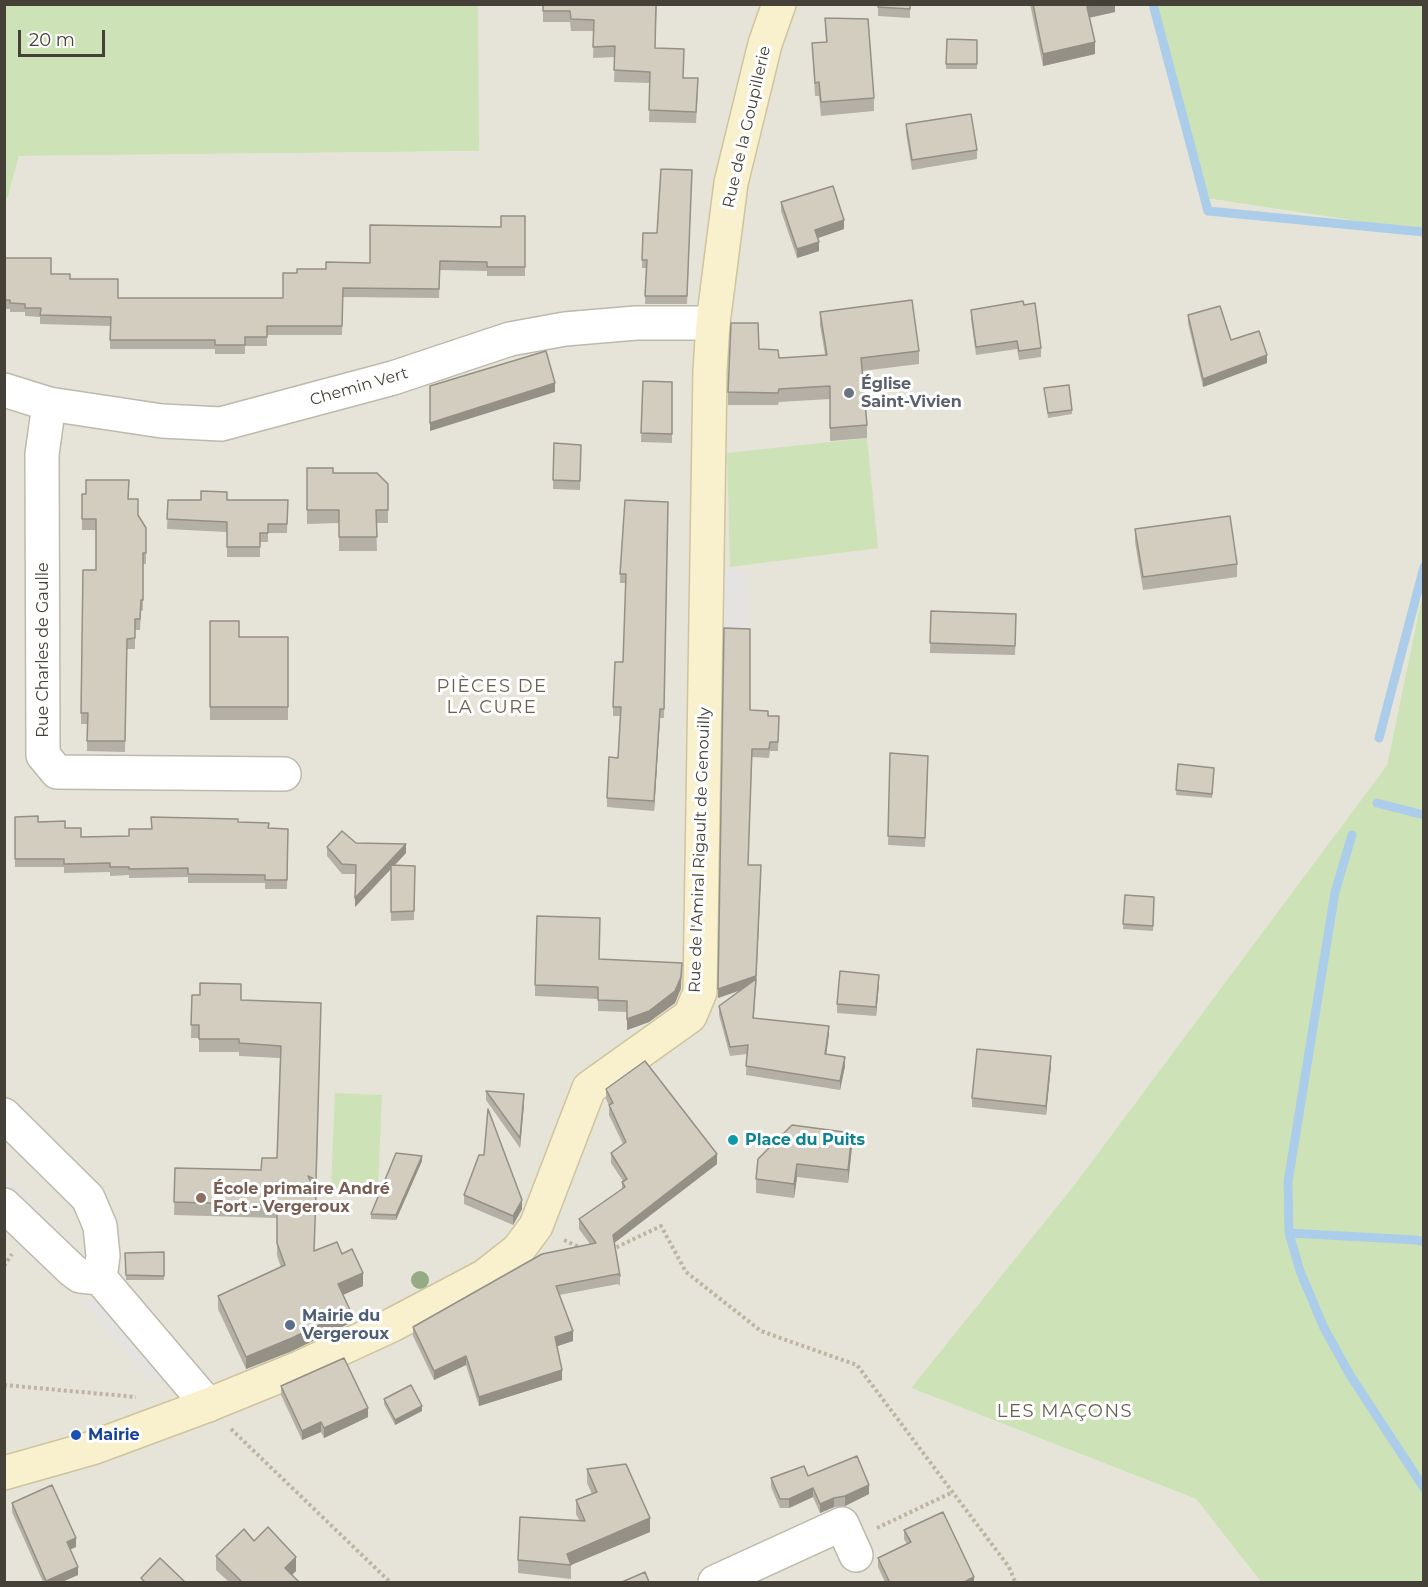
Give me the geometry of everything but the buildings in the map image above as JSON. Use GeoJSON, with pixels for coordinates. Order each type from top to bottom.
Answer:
{"type":"FeatureCollection","features":[{"type":"Feature","properties":{"kind":"street","name":"Rue de la Goupillerie"},"geometry":{"type":"LineString","coordinates":[[713,323],[731,183],[765,44],[779,4]]}},
{"type":"Feature","properties":{"kind":"street","name":"Chemin Vert"},"geometry":{"type":"LineString","coordinates":[[4,390],[49,404],[162,421],[221,424],[393,378],[510,339],[565,328],[636,323],[713,323]]}},
{"type":"Feature","properties":{"kind":"street","name":"Rue de l'Amiral Rigault de Genouilly"},"geometry":{"type":"LineString","coordinates":[[4,1473],[92,1448],[299,1368],[371,1335],[485,1276],[518,1250],[536,1226],[589,1088],[690,1016],[700,992],[709,383],[713,323]]}},
{"type":"Feature","properties":{"kind":"street","name":"Rue Charles de Gaulle"},"geometry":{"type":"LineString","coordinates":[[49,404],[42,454],[43,755],[57,772],[284,774]]}},
{"type":"Feature","properties":{"kind":"street"},"geometry":{"type":"LineString","coordinates":[[4,1115],[88,1198],[100,1226],[103,1256],[100,1278]]}},
{"type":"Feature","properties":{"kind":"street"},"geometry":{"type":"LineString","coordinates":[[4,1204],[72,1270],[80,1276],[100,1278],[208,1405]]}},
{"type":"Feature","properties":{"kind":"street"},"geometry":{"type":"LineString","coordinates":[[715,1582],[842,1524],[856,1555]]}},
{"type":"Feature","properties":{"kind":"path"},"geometry":{"type":"LineString","coordinates":[[536,1226],[589,1252]]}},
{"type":"Feature","properties":{"kind":"path"},"geometry":{"type":"LineString","coordinates":[[607,1253],[661,1226],[686,1272],[761,1331],[857,1365],[1009,1567],[1015,1582]]}},
{"type":"Feature","properties":{"kind":"path"},"geometry":{"type":"LineString","coordinates":[[4,1386],[139,1398]]}},
{"type":"Feature","properties":{"kind":"path"},"geometry":{"type":"LineString","coordinates":[[208,1405],[390,1582]]}},
{"type":"Feature","properties":{"kind":"shaded area"},"geometry":{"type":"Polygon","coordinates":[[[478,5],[1156,5],[1205,198],[1423,231],[1423,592],[1387,765],[1075,1184],[911,1388],[1196,1499],[1261,1582],[5,1582],[4,197],[8,197],[19,156],[478,151],[478,5]]]}},
{"type":"Feature","properties":{"kind":"shaded area"},"geometry":{"type":"Polygon","coordinates":[[[721,570],[748,570],[747,628],[722,628],[721,570]]]}},
{"type":"Feature","properties":{"kind":"shaded area"},"geometry":{"type":"Polygon","coordinates":[[[4,1174],[86,1256],[72,1270],[5,1205],[4,1174]]]}},
{"type":"Feature","properties":{"kind":"shaded area"},"geometry":{"type":"Polygon","coordinates":[[[109,1290],[183,1374],[151,1380],[81,1300],[109,1290]]]}},
{"type":"Feature","properties":{"kind":"green space"},"geometry":{"type":"Polygon","coordinates":[[[5,4],[478,5],[479,151],[19,156],[8,197],[5,197],[5,4]]]}},
{"type":"Feature","properties":{"kind":"green space"},"geometry":{"type":"Polygon","coordinates":[[[1156,5],[1423,5],[1423,231],[1205,198],[1156,5]]]}},
{"type":"Feature","properties":{"kind":"green space"},"geometry":{"type":"Polygon","coordinates":[[[867,438],[878,548],[730,567],[727,453],[867,438]]]}},
{"type":"Feature","properties":{"kind":"green space"},"geometry":{"type":"Polygon","coordinates":[[[1423,592],[1423,1582],[1261,1582],[1196,1499],[911,1388],[1075,1184],[1387,765],[1423,592]]]}},
{"type":"Feature","properties":{"kind":"green space"},"geometry":{"type":"Polygon","coordinates":[[[335,1093],[382,1095],[378,1190],[331,1188],[335,1093]]]}},
{"type":"Feature","properties":{"kind":"waterway"},"geometry":{"type":"LineString","coordinates":[[1153,4],[1208,211],[1424,232]]}},
{"type":"Feature","properties":{"kind":"waterway"},"geometry":{"type":"LineString","coordinates":[[1379,738],[1424,567]]}},
{"type":"Feature","properties":{"kind":"waterway"},"geometry":{"type":"LineString","coordinates":[[1377,803],[1424,815]]}},
{"type":"Feature","properties":{"kind":"waterway"},"geometry":{"type":"LineString","coordinates":[[1352,835],[1335,892],[1288,1182],[1289,1233],[1300,1271],[1324,1328],[1350,1375],[1424,1488]]}},
{"type":"Feature","properties":{"kind":"waterway"},"geometry":{"type":"LineString","coordinates":[[1289,1233],[1424,1242]]}},
{"type":"Feature","properties":{"kind":"place","name":"Église Saint-Vivien"},"geometry":{"type":"Point","coordinates":[849,393]}},
{"type":"Feature","properties":{"kind":"place","name":"Place du Puits"},"geometry":{"type":"Point","coordinates":[733,1140]}},
{"type":"Feature","properties":{"kind":"place","name":"École primaire André Fort - Vergeroux"},"geometry":{"type":"Point","coordinates":[201,1198]}},
{"type":"Feature","properties":{"kind":"place","name":"Mairie du Vergeroux"},"geometry":{"type":"Point","coordinates":[290,1325]}},
{"type":"Feature","properties":{"kind":"place","name":"Mairie"},"geometry":{"type":"Point","coordinates":[76,1435]}},
{"type":"Feature","properties":{"kind":"district","name":"PIÈCES DE LA CURE"},"geometry":{"type":"Point","coordinates":[492,697]}},
{"type":"Feature","properties":{"kind":"district","name":"LES MAÇONS"},"geometry":{"type":"Point","coordinates":[1065,1412]}}]}
